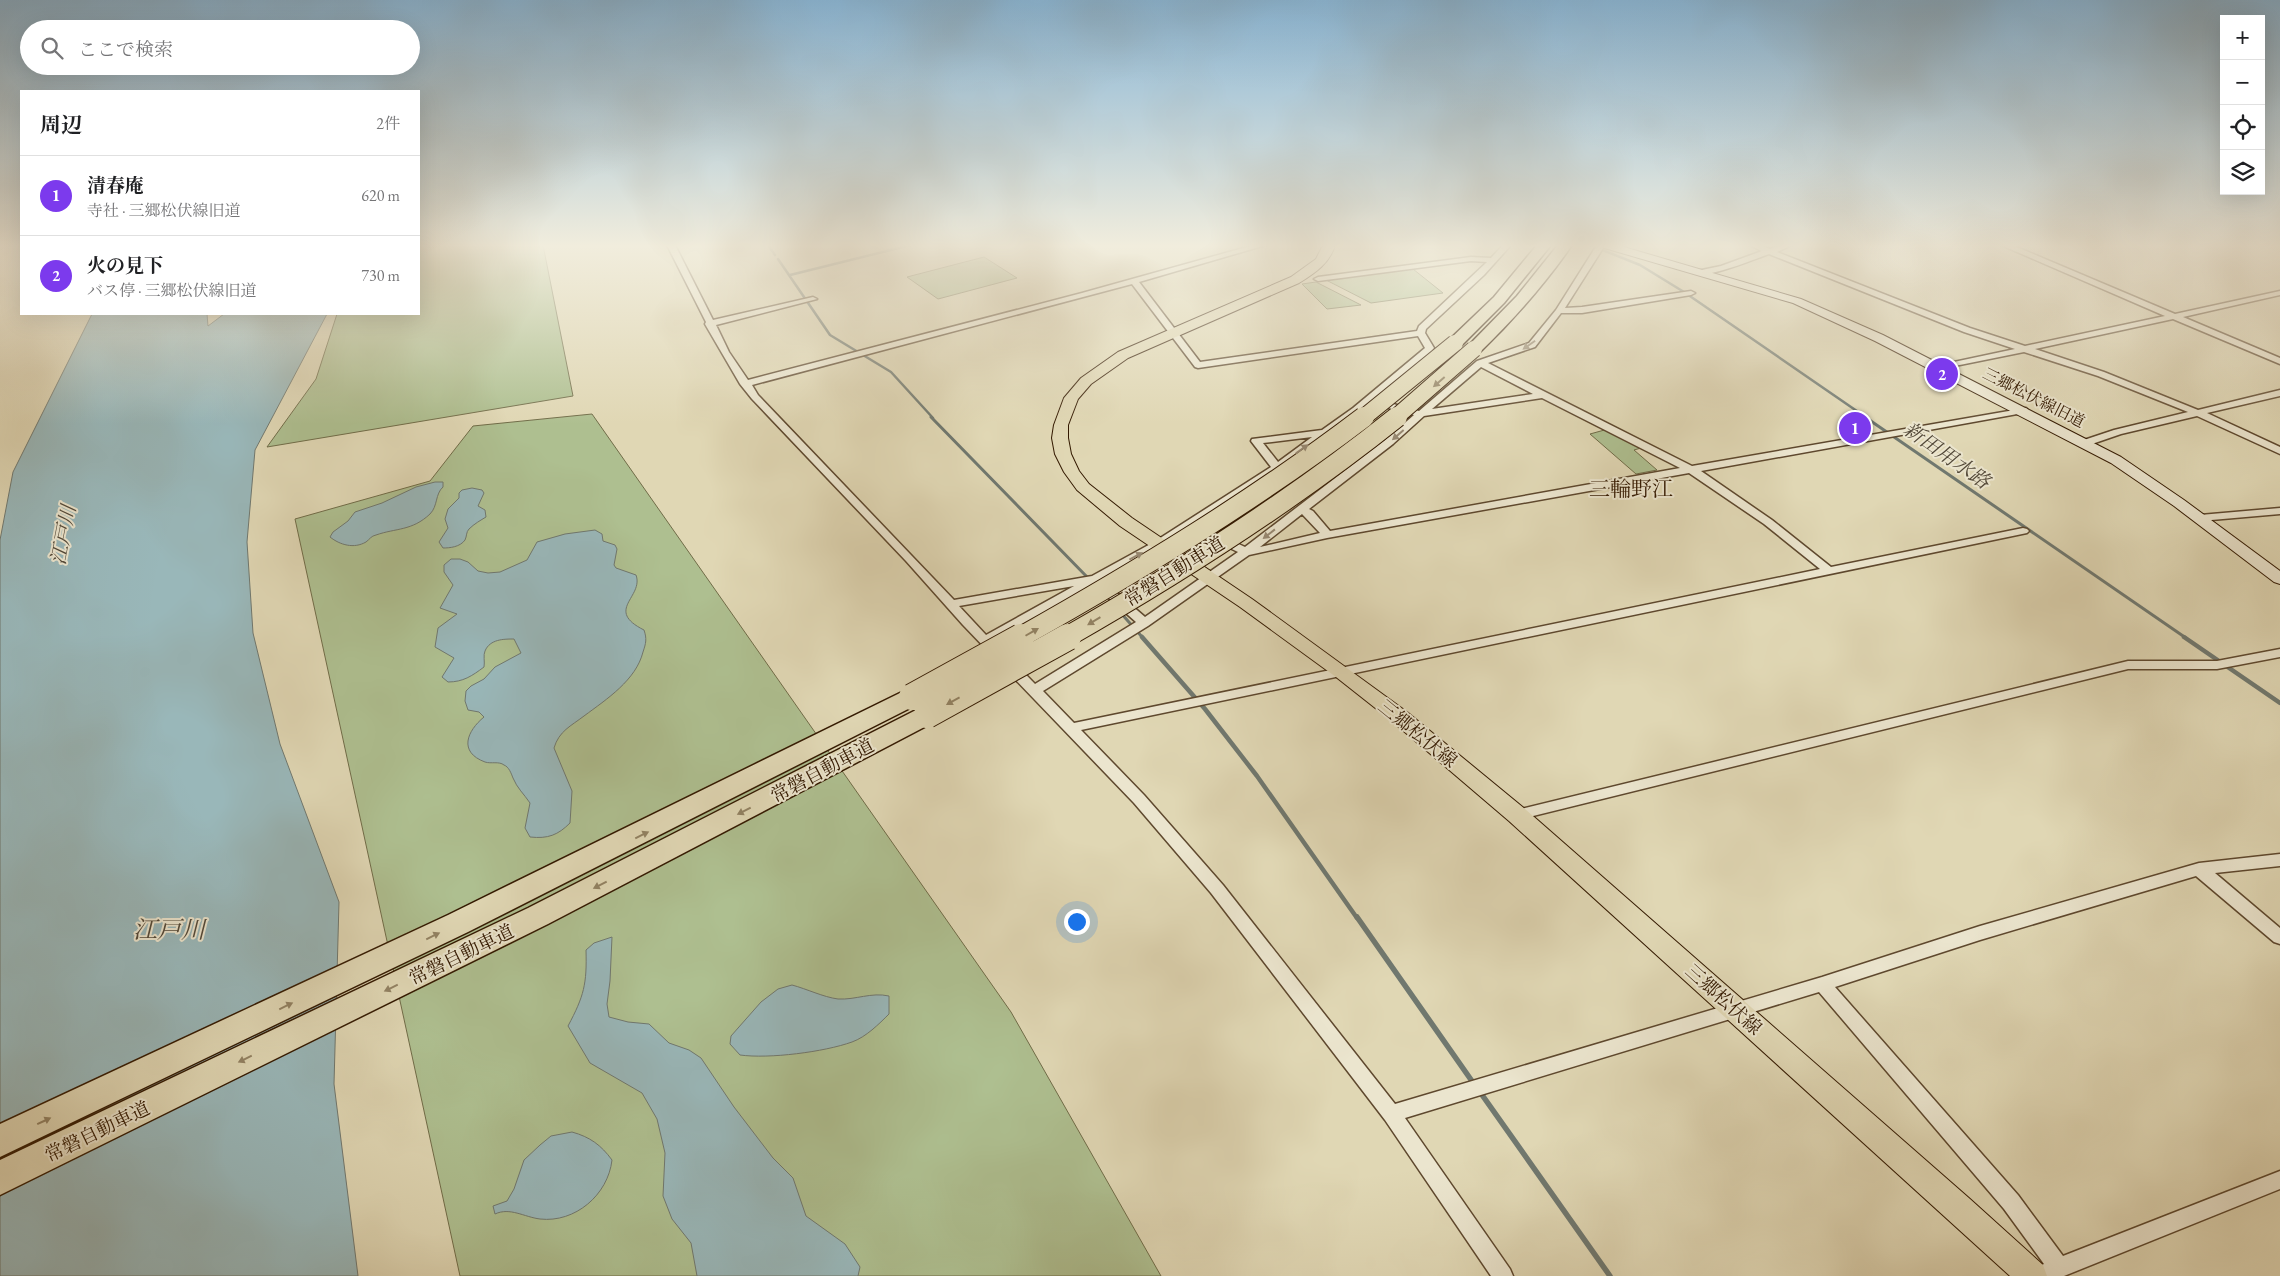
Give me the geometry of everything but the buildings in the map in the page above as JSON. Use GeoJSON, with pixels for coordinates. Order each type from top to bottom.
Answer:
{"type":"FeatureCollection","features":[{"type":"Feature","properties":{"kind":"highway","name":"常磐自動車道"},"geometry":{"type":"LineString","coordinates":[[0,1141],[535,887],[745,784],[977,662],[1111,586],[1220,520],[1307,462],[1414,380],[1455,344],[1494,305]]}},
{"type":"Feature","properties":{"kind":"highway","name":"常磐自動車道"},"geometry":{"type":"LineString","coordinates":[[0,1178],[538,916],[777,794],[1016,666],[1173,572],[1327,471],[1434,386],[1477,359],[1518,305]]}},
{"type":"Feature","properties":{"kind":"main road","name":"三郷松伏線"},"geometry":{"type":"LineString","coordinates":[[1238,305],[1123,355],[1099,370],[1071,398],[1061,425],[1063,454],[1072,472],[1083,487],[1101,503],[1158,544],[1209,577],[1343,673],[1517,815],[1960,1209],[2032,1276]]}},
{"type":"Feature","properties":{"kind":"street"},"geometry":{"type":"LineString","coordinates":[[700,305],[709,324],[745,384],[766,410],[1071,728],[1217,889],[1274,959],[1391,1114],[1503,1276]]}},
{"type":"Feature","properties":{"kind":"street"},"geometry":{"type":"LineString","coordinates":[[709,324],[790,305]]}},
{"type":"Feature","properties":{"kind":"street"},"geometry":{"type":"LineString","coordinates":[[745,384],[1047,305]]}},
{"type":"Feature","properties":{"kind":"street"},"geometry":{"type":"LineString","coordinates":[[1153,305],[1198,365],[1421,333],[1428,323],[1447,305]]}},
{"type":"Feature","properties":{"kind":"street"},"geometry":{"type":"LineString","coordinates":[[1035,690],[1138,627],[1246,552],[1421,414],[1477,359],[1532,345],[1563,305]]}},
{"type":"Feature","properties":{"kind":"street"},"geometry":{"type":"LineString","coordinates":[[1559,311],[1607,305]]}},
{"type":"Feature","properties":{"kind":"street","name":"三郷松伏線旧道"},"geometry":{"type":"LineString","coordinates":[[1804,305],[1938,368],[2085,443],[2142,476],[2280,579]]}},
{"type":"Feature","properties":{"kind":"street"},"geometry":{"type":"LineString","coordinates":[[1903,305],[1967,330],[2102,374],[2198,413],[2280,451]]}},
{"type":"Feature","properties":{"kind":"street"},"geometry":{"type":"LineString","coordinates":[[2146,305],[2280,361]]}},
{"type":"Feature","properties":{"kind":"street"},"geometry":{"type":"LineString","coordinates":[[1938,368],[2226,305]]}},
{"type":"Feature","properties":{"kind":"street"},"geometry":{"type":"LineString","coordinates":[[986,640],[1090,580],[1158,544],[1272,471],[1368,400],[1427,352],[1430,348],[1421,333]]}},
{"type":"Feature","properties":{"kind":"street"},"geometry":{"type":"LineString","coordinates":[[1427,352],[1477,359],[1543,395],[1691,469],[1768,522],[1828,570]]}},
{"type":"Feature","properties":{"kind":"street"},"geometry":{"type":"LineString","coordinates":[[2085,443],[2118,432],[2280,393]]}},
{"type":"Feature","properties":{"kind":"street"},"geometry":{"type":"LineString","coordinates":[[1368,400],[1421,414],[1543,395]]}},
{"type":"Feature","properties":{"kind":"street"},"geometry":{"type":"LineString","coordinates":[[1190,525],[1246,552],[1259,551],[1327,535],[2023,410]]}},
{"type":"Feature","properties":{"kind":"street"},"geometry":{"type":"LineString","coordinates":[[1320,495],[1272,471],[1256,442],[1324,433]]}},
{"type":"Feature","properties":{"kind":"street"},"geometry":{"type":"LineString","coordinates":[[1301,510],[1309,513],[1327,535]]}},
{"type":"Feature","properties":{"kind":"street"},"geometry":{"type":"LineString","coordinates":[[2200,518],[2280,511]]}},
{"type":"Feature","properties":{"kind":"street"},"geometry":{"type":"LineString","coordinates":[[1071,728],[2023,531]]}},
{"type":"Feature","properties":{"kind":"street"},"geometry":{"type":"LineString","coordinates":[[951,604],[1090,580]]}},
{"type":"Feature","properties":{"kind":"street"},"geometry":{"type":"LineString","coordinates":[[1090,580],[1138,627]]}},
{"type":"Feature","properties":{"kind":"street"},"geometry":{"type":"LineString","coordinates":[[1517,815],[2128,665],[2223,664],[2280,653]]}},
{"type":"Feature","properties":{"kind":"street"},"geometry":{"type":"LineString","coordinates":[[1391,1114],[1822,984],[1980,933],[2200,869],[2280,860]]}},
{"type":"Feature","properties":{"kind":"street"},"geometry":{"type":"LineString","coordinates":[[2200,869],[2280,937]]}},
{"type":"Feature","properties":{"kind":"street"},"geometry":{"type":"LineString","coordinates":[[1822,984],[2011,1202],[2059,1267]]}},
{"type":"Feature","properties":{"kind":"street"},"geometry":{"type":"LineString","coordinates":[[2039,1276],[2280,1180]]}},
{"type":"Feature","properties":{"kind":"green space"},"geometry":{"type":"Polygon","coordinates":[[[420,305],[555,305],[573,396],[267,447],[316,379],[337,315],[420,315],[420,305]]]}},
{"type":"Feature","properties":{"kind":"green space"},"geometry":{"type":"Polygon","coordinates":[[[1323,305],[1361,305],[1327,309],[1323,305]]]}},
{"type":"Feature","properties":{"kind":"green space"},"geometry":{"type":"Polygon","coordinates":[[[592,414],[1011,1012],[1161,1276],[460,1276],[295,519],[430,481],[473,426],[592,414]]]}},
{"type":"Feature","properties":{"kind":"green space"},"geometry":{"type":"Polygon","coordinates":[[[1608,429],[1641,448],[1634,450],[1657,470],[1636,474],[1590,434],[1608,429]]]}},
{"type":"Feature","properties":{"kind":"water","name":"江戸川"},"geometry":{"type":"Polygon","coordinates":[[[92,315],[207,315],[208,326],[223,315],[326,315],[255,450],[247,542],[253,633],[280,744],[339,902],[334,1084],[358,1276],[0,1276],[0,540],[13,472],[92,315]]]}},
{"type":"Feature","properties":{"kind":"water"},"geometry":{"type":"Polygon","coordinates":[[[443,482],[443,487],[440,490],[433,511],[417,523],[374,535],[366,542],[352,546],[338,542],[330,537],[355,512],[382,503],[416,487],[443,482]]]}},
{"type":"Feature","properties":{"kind":"water"},"geometry":{"type":"Polygon","coordinates":[[[472,488],[482,490],[484,493],[478,506],[485,510],[486,517],[467,531],[465,540],[458,546],[443,548],[439,542],[448,528],[445,519],[448,509],[459,498],[459,493],[462,490],[472,488]]]}},
{"type":"Feature","properties":{"kind":"water"},"geometry":{"type":"Polygon","coordinates":[[[595,530],[602,534],[603,541],[615,545],[617,549],[614,565],[616,568],[636,575],[637,583],[635,590],[626,610],[627,616],[632,623],[644,630],[646,636],[645,643],[634,671],[620,688],[566,729],[556,742],[554,748],[572,791],[570,823],[561,831],[552,835],[530,837],[525,828],[530,803],[516,785],[509,769],[502,764],[485,762],[477,758],[468,747],[468,741],[473,729],[484,717],[479,712],[468,710],[465,701],[466,691],[471,686],[484,679],[495,667],[521,653],[514,639],[498,640],[487,647],[484,653],[484,667],[475,673],[463,680],[453,682],[448,682],[442,677],[454,658],[435,647],[438,628],[457,614],[440,608],[453,585],[444,572],[444,565],[451,559],[460,559],[468,562],[478,571],[488,573],[500,572],[527,560],[537,542],[565,534],[595,530]]]}},
{"type":"Feature","properties":{"kind":"water"},"geometry":{"type":"Polygon","coordinates":[[[612,937],[607,1004],[609,1017],[628,1022],[649,1024],[669,1043],[689,1050],[701,1058],[734,1107],[773,1158],[793,1178],[806,1216],[845,1244],[860,1267],[858,1276],[697,1276],[691,1243],[672,1219],[663,1196],[665,1153],[657,1119],[642,1093],[590,1063],[568,1026],[578,1006],[583,990],[586,972],[586,950],[594,943],[612,937]]]}},
{"type":"Feature","properties":{"kind":"water"},"geometry":{"type":"Polygon","coordinates":[[[792,985],[838,999],[876,995],[889,996],[889,1014],[862,1037],[840,1046],[812,1052],[781,1055],[740,1055],[730,1044],[731,1036],[761,1002],[778,989],[792,985]]]}},
{"type":"Feature","properties":{"kind":"water"},"geometry":{"type":"Polygon","coordinates":[[[572,1132],[595,1142],[612,1160],[604,1185],[597,1195],[577,1211],[553,1219],[540,1219],[512,1212],[495,1214],[493,1206],[507,1201],[514,1189],[524,1160],[551,1136],[572,1132]]]}},
{"type":"Feature","properties":{"kind":"waterway"},"geometry":{"type":"LineString","coordinates":[[809,305],[830,335],[891,372],[933,418]]}},
{"type":"Feature","properties":{"kind":"waterway","name":"新田用水路"},"geometry":{"type":"LineString","coordinates":[[1702,305],[1867,418]]}},
{"type":"Feature","properties":{"kind":"waterway"},"geometry":{"type":"LineString","coordinates":[[931,417],[1090,580]]}},
{"type":"Feature","properties":{"kind":"waterway","name":"新田用水路"},"geometry":{"type":"LineString","coordinates":[[1865,417],[2186,638]]}},
{"type":"Feature","properties":{"kind":"waterway"},"geometry":{"type":"LineString","coordinates":[[1120,612],[1143,638]]}},
{"type":"Feature","properties":{"kind":"waterway"},"geometry":{"type":"LineString","coordinates":[[1142,637],[1205,709],[1257,776],[1357,918]]}},
{"type":"Feature","properties":{"kind":"waterway","name":"新田用水路"},"geometry":{"type":"LineString","coordinates":[[2184,637],[2280,703]]}},
{"type":"Feature","properties":{"kind":"waterway"},"geometry":{"type":"LineString","coordinates":[[1357,917],[1474,1084]]}},
{"type":"Feature","properties":{"kind":"waterway"},"geometry":{"type":"LineString","coordinates":[[1480,1092],[1610,1276]]}},
{"type":"Feature","properties":{"kind":"place","name":"火の見下"},"geometry":{"type":"Point","coordinates":[1942,374]}},
{"type":"Feature","properties":{"kind":"place","name":"清春庵"},"geometry":{"type":"Point","coordinates":[1855,428]}},
{"type":"Feature","properties":{"kind":"district","name":"三輪野江"},"geometry":{"type":"Point","coordinates":[1631,489]}}]}
